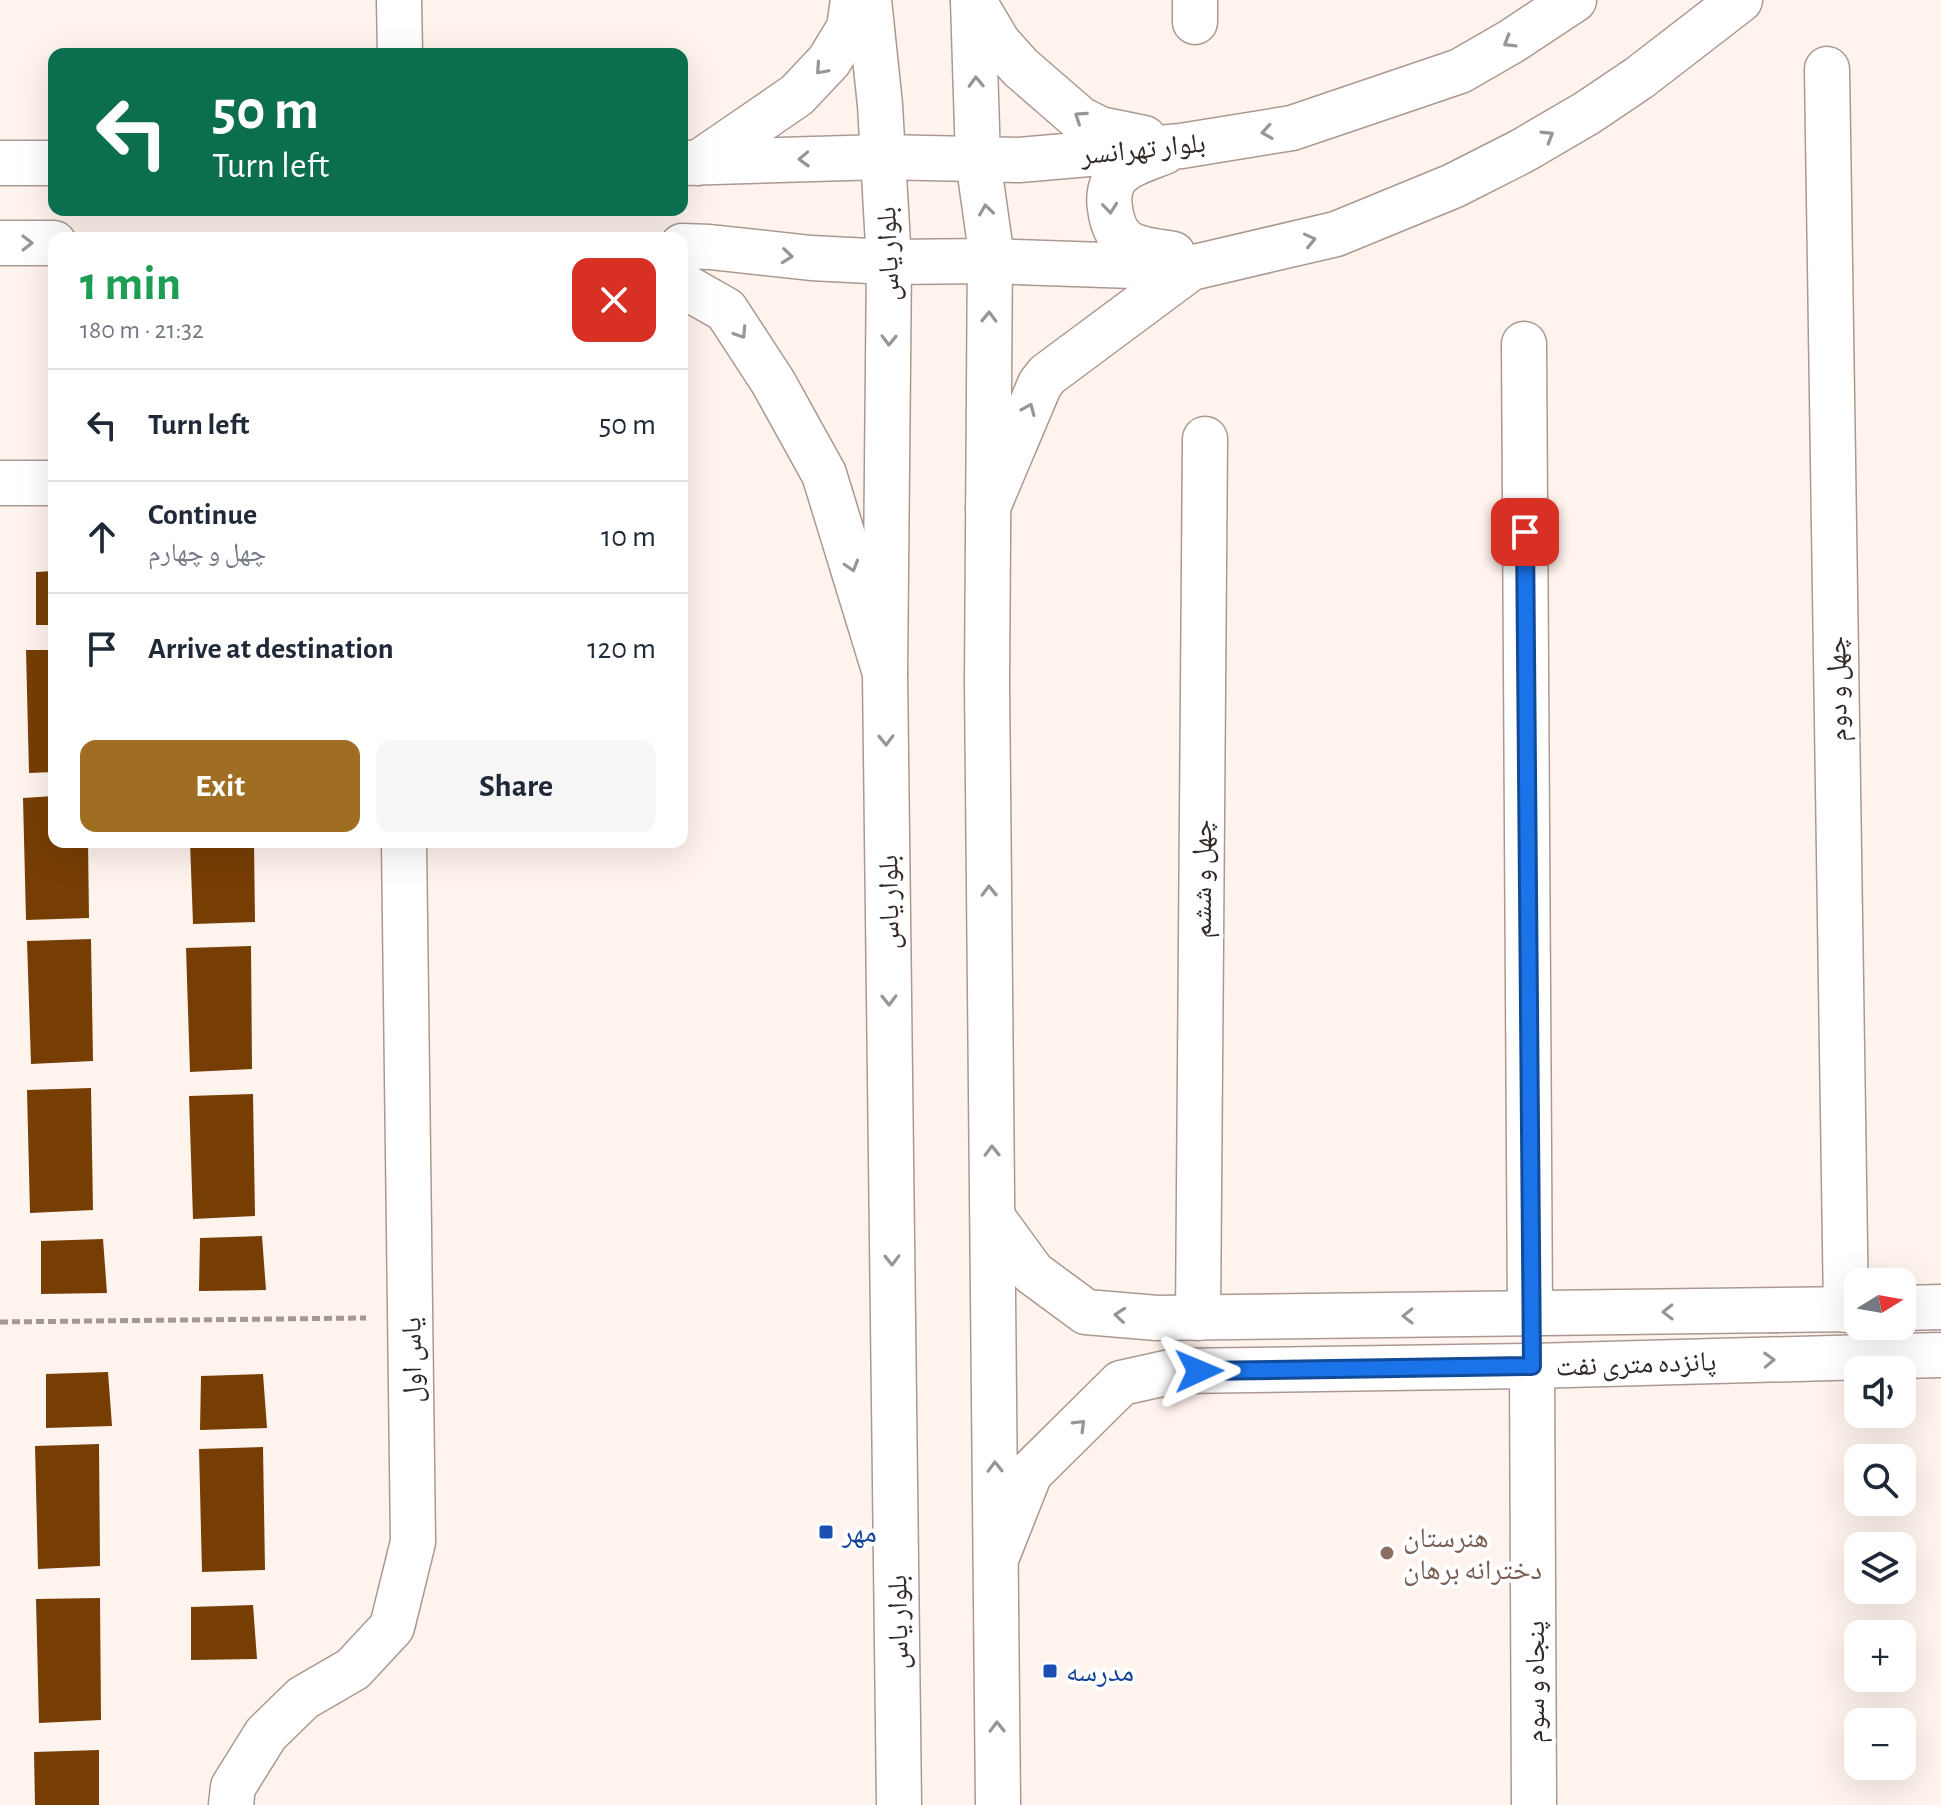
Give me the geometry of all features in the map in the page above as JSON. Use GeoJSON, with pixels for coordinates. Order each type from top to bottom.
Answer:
{"type":"FeatureCollection","features":[{"type":"Feature","properties":{"kind":"main road"},"geometry":{"type":"LineString","coordinates":[[399,0],[400,48]]}},
{"type":"Feature","properties":{"kind":"main road"},"geometry":{"type":"LineString","coordinates":[[690,163],[797,95],[829,61],[849,28],[853,0]]}},
{"type":"Feature","properties":{"kind":"main road","name":"بلوار یاس"},"geometry":{"type":"LineString","coordinates":[[869,0],[880,105],[889,262],[885,673],[899,1805]]}},
{"type":"Feature","properties":{"kind":"main road"},"geometry":{"type":"LineString","coordinates":[[973,0],[998,42],[1020,67],[1080,119],[1100,129],[1181,146]]}},
{"type":"Feature","properties":{"kind":"main road"},"geometry":{"type":"LineString","coordinates":[[973,0],[978,160],[990,261],[987,683],[998,1805]]}},
{"type":"Feature","properties":{"kind":"main road","name":"بلوار تهرانسر"},"geometry":{"type":"LineString","coordinates":[[690,163],[882,157],[1019,160],[1181,146],[1292,128],[1460,71],[1574,0]]}},
{"type":"Feature","properties":{"kind":"main road"},"geometry":{"type":"LineString","coordinates":[[688,246],[889,262],[990,261],[1191,268],[1234,258],[1336,234],[1467,179],[1522,151],[1639,78],[1740,0]]}},
{"type":"Feature","properties":{"kind":"main road","name":"چهل و دوم"},"geometry":{"type":"LineString","coordinates":[[1827,69],[1851,1268]]}},
{"type":"Feature","properties":{"kind":"main road"},"geometry":{"type":"LineString","coordinates":[[1181,146],[1129,166],[1117,175],[1108,197],[1112,225],[1122,239],[1137,247],[1174,254],[1234,258]]}},
{"type":"Feature","properties":{"kind":"main road"},"geometry":{"type":"LineString","coordinates":[[0,163],[48,163]]}},
{"type":"Feature","properties":{"kind":"main road"},"geometry":{"type":"LineString","coordinates":[[0,243],[48,243]]}},
{"type":"Feature","properties":{"kind":"main road"},"geometry":{"type":"LineString","coordinates":[[988,507],[1040,384],[1047,375],[1191,268]]}},
{"type":"Feature","properties":{"kind":"main road"},"geometry":{"type":"LineString","coordinates":[[688,288],[726,310],[773,382],[824,474],[885,673]]}},
{"type":"Feature","properties":{"kind":"main road","name":"پنجاه و سوم"},"geometry":{"type":"LineString","coordinates":[[1524,344],[1534,1805]]}},
{"type":"Feature","properties":{"kind":"main road","name":"چهل و ششم"},"geometry":{"type":"LineString","coordinates":[[1199,1371],[1205,439]]}},
{"type":"Feature","properties":{"kind":"main road"},"geometry":{"type":"LineString","coordinates":[[0,483],[48,483]]}},
{"type":"Feature","properties":{"kind":"main road","name":"یاس اول"},"geometry":{"type":"LineString","coordinates":[[231,1805],[233,1787],[266,1734],[303,1698],[353,1669],[392,1627],[413,1542],[404,848]]}},
{"type":"Feature","properties":{"kind":"main road","name":"پانزده متری نفت"},"geometry":{"type":"LineString","coordinates":[[993,1218],[1033,1273],[1086,1312],[1198,1318],[1844,1309]]}},
{"type":"Feature","properties":{"kind":"main road"},"geometry":{"type":"LineString","coordinates":[[1916,1308],[1941,1307]]}},
{"type":"Feature","properties":{"kind":"main road","name":"پانزده متری نفت"},"geometry":{"type":"LineString","coordinates":[[1909,1356],[1941,1355]]}},
{"type":"Feature","properties":{"kind":"main road","name":"پانزده متری نفت"},"geometry":{"type":"LineString","coordinates":[[996,1559],[1030,1473],[1121,1383],[1175,1371],[1844,1358]]}},
{"type":"Feature","properties":{"kind":"path"},"geometry":{"type":"LineString","coordinates":[[0,1322],[411,1318]]}},
{"type":"Feature","properties":{"kind":"building"},"geometry":{"type":"Polygon","coordinates":[[[48,571],[48,625],[36,625],[36,572],[48,571]]]}},
{"type":"Feature","properties":{"kind":"building"},"geometry":{"type":"Polygon","coordinates":[[[26,650],[48,650],[48,772],[29,773],[26,650]]]}},
{"type":"Feature","properties":{"kind":"building"},"geometry":{"type":"Polygon","coordinates":[[[48,796],[48,848],[88,848],[89,918],[26,920],[23,798],[48,796]]]}},
{"type":"Feature","properties":{"kind":"building"},"geometry":{"type":"Polygon","coordinates":[[[190,848],[254,848],[255,922],[193,924],[190,848]]]}},
{"type":"Feature","properties":{"kind":"building"},"geometry":{"type":"Polygon","coordinates":[[[91,939],[93,1061],[31,1064],[27,941],[91,939]]]}},
{"type":"Feature","properties":{"kind":"building"},"geometry":{"type":"Polygon","coordinates":[[[251,946],[252,1069],[190,1072],[186,948],[251,946]]]}},
{"type":"Feature","properties":{"kind":"building"},"geometry":{"type":"Polygon","coordinates":[[[91,1088],[93,1210],[30,1213],[27,1090],[91,1088]]]}},
{"type":"Feature","properties":{"kind":"building"},"geometry":{"type":"Polygon","coordinates":[[[253,1094],[255,1216],[193,1219],[189,1096],[253,1094]]]}},
{"type":"Feature","properties":{"kind":"building"},"geometry":{"type":"Polygon","coordinates":[[[262,1236],[266,1290],[199,1291],[200,1238],[262,1236]]]}},
{"type":"Feature","properties":{"kind":"building"},"geometry":{"type":"Polygon","coordinates":[[[103,1239],[107,1293],[41,1294],[41,1241],[103,1239]]]}},
{"type":"Feature","properties":{"kind":"building"},"geometry":{"type":"Polygon","coordinates":[[[108,1372],[112,1426],[46,1428],[46,1374],[108,1372]]]}},
{"type":"Feature","properties":{"kind":"building"},"geometry":{"type":"Polygon","coordinates":[[[263,1374],[267,1428],[200,1430],[201,1376],[263,1374]]]}},
{"type":"Feature","properties":{"kind":"building"},"geometry":{"type":"Polygon","coordinates":[[[99,1444],[100,1566],[38,1569],[35,1446],[99,1444]]]}},
{"type":"Feature","properties":{"kind":"building"},"geometry":{"type":"Polygon","coordinates":[[[263,1447],[265,1570],[202,1572],[199,1449],[263,1447]]]}},
{"type":"Feature","properties":{"kind":"building"},"geometry":{"type":"Polygon","coordinates":[[[100,1598],[101,1720],[39,1723],[36,1599],[100,1598]]]}},
{"type":"Feature","properties":{"kind":"building"},"geometry":{"type":"Polygon","coordinates":[[[253,1605],[257,1659],[191,1660],[191,1607],[253,1605]]]}},
{"type":"Feature","properties":{"kind":"building"},"geometry":{"type":"Polygon","coordinates":[[[99,1750],[99,1805],[35,1805],[34,1752],[99,1750]]]}},
{"type":"Feature","properties":{"kind":"place","name":"مهر"},"geometry":{"type":"Point","coordinates":[826,1532]}},
{"type":"Feature","properties":{"kind":"place","name":"هنرستان دخترانه برهان"},"geometry":{"type":"Point","coordinates":[1387,1553]}},
{"type":"Feature","properties":{"kind":"place","name":"مدرسه"},"geometry":{"type":"Point","coordinates":[1050,1671]}},
{"type":"Feature","properties":{"kind":"route"},"geometry":{"type":"LineString","coordinates":[[1199,1371],[1532,1366],[1525,532]]}}]}
